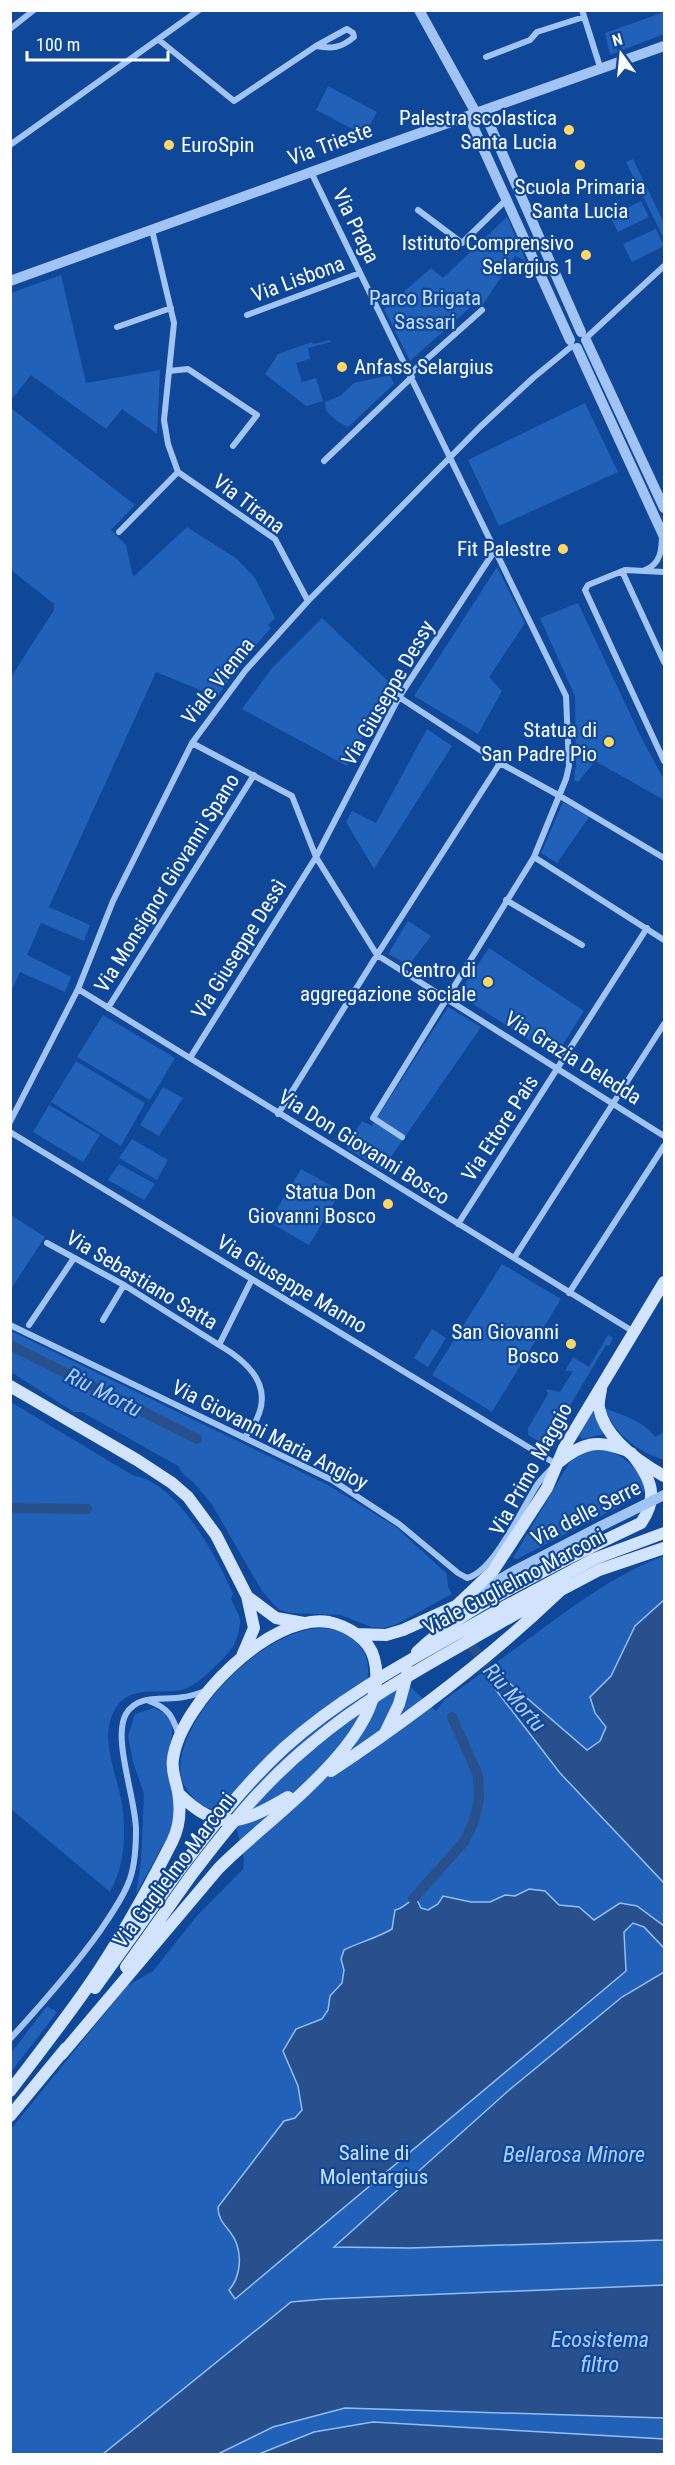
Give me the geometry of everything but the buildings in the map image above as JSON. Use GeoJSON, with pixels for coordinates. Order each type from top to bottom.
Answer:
{"type":"FeatureCollection","features":[{"type":"Feature","properties":{"kind":"main road","name":"Via Primo Maggio"},"geometry":{"type":"LineString","coordinates":[[356,1634],[386,1635],[403,1630],[460,1603],[493,1571],[547,1488],[556,1464],[602,1381],[664,1282]]}},
{"type":"Feature","properties":{"kind":"main road"},"geometry":{"type":"LineString","coordinates":[[602,1381],[599,1407],[605,1424],[613,1436],[632,1453],[664,1476]]}},
{"type":"Feature","properties":{"kind":"main road"},"geometry":{"type":"LineString","coordinates":[[10,1386],[137,1460],[172,1483],[188,1497],[216,1535],[247,1596],[254,1628],[242,1657]]}},
{"type":"Feature","properties":{"kind":"main road"},"geometry":{"type":"LineString","coordinates":[[556,1464],[575,1449],[601,1443],[664,1465]]}},
{"type":"Feature","properties":{"kind":"main road"},"geometry":{"type":"LineString","coordinates":[[417,1652],[436,1634],[461,1616],[561,1560],[641,1523],[649,1512],[652,1498],[649,1479],[632,1453]]}},
{"type":"Feature","properties":{"kind":"main road","name":"Viale Guglielmo Marconi"},"geometry":{"type":"LineString","coordinates":[[401,1681],[594,1559],[664,1533]]}},
{"type":"Feature","properties":{"kind":"main road","name":"Viale Guglielmo Marconi"},"geometry":{"type":"LineString","coordinates":[[387,1675],[509,1611],[561,1590],[600,1570],[664,1548]]}},
{"type":"Feature","properties":{"kind":"main road"},"geometry":{"type":"LineString","coordinates":[[178,1793],[203,1814],[222,1821],[248,1817],[272,1807],[383,1736],[470,1669],[561,1590]]}},
{"type":"Feature","properties":{"kind":"main road"},"geometry":{"type":"LineString","coordinates":[[247,1596],[276,1618],[305,1623]]}},
{"type":"Feature","properties":{"kind":"main road"},"geometry":{"type":"LineString","coordinates":[[383,1736],[399,1704],[409,1668],[417,1652],[440,1620],[460,1603]]}},
{"type":"Feature","properties":{"kind":"main road"},"geometry":{"type":"LineString","coordinates":[[10,2092],[89,1985],[148,1889],[174,1839],[180,1817],[178,1793],[173,1775],[173,1760],[180,1736],[207,1691],[242,1657],[276,1635],[305,1623],[322,1621],[336,1624],[356,1634],[366,1642],[372,1652],[377,1669],[376,1690],[369,1710],[355,1734],[340,1754],[312,1783],[235,1851],[218,1869],[61,2055]]}},
{"type":"Feature","properties":{"kind":"main road","name":"Via Guglielmo Marconi"},"geometry":{"type":"LineString","coordinates":[[10,2116],[61,2055],[234,1799],[284,1748],[326,1714],[387,1675]]}},
{"type":"Feature","properties":{"kind":"main road","name":"Via Guglielmo Marconi"},"geometry":{"type":"LineString","coordinates":[[10,2092],[185,1873],[248,1803],[290,1761],[351,1712],[401,1681]]}},
{"type":"Feature","properties":{"kind":"street"},"geometry":{"type":"LineString","coordinates":[[10,29],[34,10]]}},
{"type":"Feature","properties":{"kind":"street"},"geometry":{"type":"LineString","coordinates":[[10,145],[199,10]]}},
{"type":"Feature","properties":{"kind":"street"},"geometry":{"type":"LineString","coordinates":[[419,10],[476,113],[488,121],[584,337],[664,508]]}},
{"type":"Feature","properties":{"kind":"street"},"geometry":{"type":"LineString","coordinates":[[486,57],[530,40],[537,32],[583,14],[601,70]]}},
{"type":"Feature","properties":{"kind":"street"},"geometry":{"type":"LineString","coordinates":[[159,40],[234,101],[316,46],[347,29],[353,33],[354,37],[333,49],[316,46]]}},
{"type":"Feature","properties":{"kind":"street","name":"Via Trieste"},"geometry":{"type":"LineString","coordinates":[[10,281],[664,46]]}},
{"type":"Feature","properties":{"kind":"street"},"geometry":{"type":"LineString","coordinates":[[476,113],[473,126],[663,534],[660,556],[654,566],[644,570]]}},
{"type":"Feature","properties":{"kind":"street","name":"Via Praga"},"geometry":{"type":"LineString","coordinates":[[311,172],[566,696],[569,766],[564,788],[534,858],[373,1118],[402,1137]]}},
{"type":"Feature","properties":{"kind":"street"},"geometry":{"type":"LineString","coordinates":[[418,210],[462,243],[506,200]]}},
{"type":"Feature","properties":{"kind":"street"},"geometry":{"type":"LineString","coordinates":[[119,532],[178,472],[168,444],[164,420],[174,323],[152,230]]}},
{"type":"Feature","properties":{"kind":"street"},"geometry":{"type":"LineString","coordinates":[[573,345],[583,347],[584,337],[664,266]]}},
{"type":"Feature","properties":{"kind":"street","name":"Via Lisbona"},"geometry":{"type":"LineString","coordinates":[[247,315],[360,273]]}},
{"type":"Feature","properties":{"kind":"street"},"geometry":{"type":"LineString","coordinates":[[117,327],[171,308]]}},
{"type":"Feature","properties":{"kind":"street"},"geometry":{"type":"LineString","coordinates":[[324,461],[411,375],[482,310]]}},
{"type":"Feature","properties":{"kind":"street","name":"Viale Vienna"},"geometry":{"type":"LineString","coordinates":[[10,1122],[78,989],[113,901],[192,743],[245,672],[308,601],[451,456],[533,378],[573,345]]}},
{"type":"Feature","properties":{"kind":"street","name":"Via Tirana"},"geometry":{"type":"LineString","coordinates":[[169,371],[188,369],[257,415],[233,446]]}},
{"type":"Feature","properties":{"kind":"street","name":"Via Tirana"},"geometry":{"type":"LineString","coordinates":[[178,472],[275,539],[308,601]]}},
{"type":"Feature","properties":{"kind":"street","name":"Via Giuseppe Dessy"},"geometry":{"type":"LineString","coordinates":[[316,857],[399,697],[495,550]]}},
{"type":"Feature","properties":{"kind":"street"},"geometry":{"type":"LineString","coordinates":[[622,571],[664,662]]}},
{"type":"Feature","properties":{"kind":"street"},"geometry":{"type":"LineString","coordinates":[[664,572],[622,571],[588,585],[585,590],[664,761]]}},
{"type":"Feature","properties":{"kind":"street"},"geometry":{"type":"LineString","coordinates":[[399,697],[500,763],[560,795],[663,856]]}},
{"type":"Feature","properties":{"kind":"street","name":"Via Grazia Deledda"},"geometry":{"type":"LineString","coordinates":[[192,743],[292,796],[316,857],[377,955],[664,1136]]}},
{"type":"Feature","properties":{"kind":"street"},"geometry":{"type":"LineString","coordinates":[[278,1114],[500,763]]}},
{"type":"Feature","properties":{"kind":"street","name":"Via Monsignor Giovanni Spano"},"geometry":{"type":"LineString","coordinates":[[108,1008],[254,775]]}},
{"type":"Feature","properties":{"kind":"street","name":"Via Giuseppe Dessì"},"geometry":{"type":"LineString","coordinates":[[190,1058],[316,857]]}},
{"type":"Feature","properties":{"kind":"street"},"geometry":{"type":"LineString","coordinates":[[534,858],[664,940]]}},
{"type":"Feature","properties":{"kind":"street"},"geometry":{"type":"LineString","coordinates":[[506,900],[582,945]]}},
{"type":"Feature","properties":{"kind":"street","name":"Via Ettore Pais"},"geometry":{"type":"LineString","coordinates":[[458,1224],[647,928]]}},
{"type":"Feature","properties":{"kind":"street","name":"Via Don Giovanni Bosco"},"geometry":{"type":"LineString","coordinates":[[78,989],[634,1332]]}},
{"type":"Feature","properties":{"kind":"street"},"geometry":{"type":"LineString","coordinates":[[514,1258],[664,1024]]}},
{"type":"Feature","properties":{"kind":"street","name":"Via Giuseppe Manno"},"geometry":{"type":"LineString","coordinates":[[10,1132],[556,1464]]}},
{"type":"Feature","properties":{"kind":"street"},"geometry":{"type":"LineString","coordinates":[[569,1293],[664,1146]]}},
{"type":"Feature","properties":{"kind":"street","name":"Via Sebastiano Satta"},"geometry":{"type":"LineString","coordinates":[[47,1243],[124,1285],[219,1345],[252,1279]]}},
{"type":"Feature","properties":{"kind":"street"},"geometry":{"type":"LineString","coordinates":[[29,1325],[74,1258]]}},
{"type":"Feature","properties":{"kind":"street"},"geometry":{"type":"LineString","coordinates":[[103,1320],[124,1285]]}},
{"type":"Feature","properties":{"kind":"street","name":"Via Giovanni Maria Angioy"},"geometry":{"type":"LineString","coordinates":[[10,1325],[332,1480],[399,1524],[467,1578],[476,1575],[492,1559],[538,1482],[556,1464]]}},
{"type":"Feature","properties":{"kind":"street"},"geometry":{"type":"LineString","coordinates":[[219,1345],[247,1363],[259,1382],[262,1392],[261,1408],[245,1437]]}},
{"type":"Feature","properties":{"kind":"street","name":"Via delle Serre"},"geometry":{"type":"LineString","coordinates":[[460,1603],[514,1571],[664,1495]]}},
{"type":"Feature","properties":{"kind":"street"},"geometry":{"type":"LineString","coordinates":[[10,2039],[73,1970],[118,1904],[129,1883],[134,1863],[135,1805],[121,1733],[123,1721],[132,1705],[146,1700],[183,1697],[207,1691]]}},
{"type":"Feature","properties":{"kind":"street"},"geometry":{"type":"LineString","coordinates":[[146,1700],[168,1709],[174,1717],[180,1736]]}},
{"type":"Feature","properties":{"kind":"green space"},"geometry":{"type":"Polygon","coordinates":[[[664,12],[664,34],[610,55],[605,33],[664,12]]]}},
{"type":"Feature","properties":{"kind":"green space"},"geometry":{"type":"Polygon","coordinates":[[[328,86],[377,112],[364,135],[316,110],[328,86]]]}},
{"type":"Feature","properties":{"kind":"green space"},"geometry":{"type":"Polygon","coordinates":[[[633,159],[664,223],[663,237],[626,162],[633,159]]]}},
{"type":"Feature","properties":{"kind":"green space"},"geometry":{"type":"Polygon","coordinates":[[[641,201],[649,217],[618,232],[610,216],[641,201]]]}},
{"type":"Feature","properties":{"kind":"green space","name":"Parco Brigata Sassari"},"geometry":{"type":"Polygon","coordinates":[[[507,217],[526,261],[515,256],[482,306],[476,302],[410,361],[384,309],[431,268],[443,278],[507,217]]]}},
{"type":"Feature","properties":{"kind":"green space"},"geometry":{"type":"Polygon","coordinates":[[[656,229],[664,246],[632,262],[623,244],[656,229]]]}},
{"type":"Feature","properties":{"kind":"green space"},"geometry":{"type":"Polygon","coordinates":[[[61,275],[86,383],[160,370],[157,434],[122,409],[106,429],[31,375],[11,400],[11,293],[61,275]]]}},
{"type":"Feature","properties":{"kind":"green space"},"geometry":{"type":"Polygon","coordinates":[[[330,340],[331,342],[308,348],[310,359],[296,363],[302,382],[316,378],[323,401],[306,406],[265,374],[278,354],[312,342],[313,344],[330,340]]]}},
{"type":"Feature","properties":{"kind":"green space"},"geometry":{"type":"Polygon","coordinates":[[[390,375],[394,384],[348,427],[326,410],[325,402],[340,396],[354,383],[390,375]]]}},
{"type":"Feature","properties":{"kind":"green space"},"geometry":{"type":"Polygon","coordinates":[[[585,403],[618,472],[499,526],[468,460],[585,403]]]}},
{"type":"Feature","properties":{"kind":"green space"},"geometry":{"type":"Polygon","coordinates":[[[11,408],[135,505],[111,530],[126,545],[133,577],[187,527],[237,559],[255,578],[275,618],[268,625],[271,628],[245,657],[217,697],[156,672],[49,907],[90,925],[84,941],[41,923],[27,955],[71,977],[65,992],[20,972],[11,992],[11,677],[54,610],[54,604],[11,570],[11,408]]]}},
{"type":"Feature","properties":{"kind":"green space"},"geometry":{"type":"Polygon","coordinates":[[[497,567],[525,623],[489,677],[502,691],[478,734],[414,696],[497,567]]]}},
{"type":"Feature","properties":{"kind":"green space"},"geometry":{"type":"Polygon","coordinates":[[[578,603],[640,735],[664,780],[664,800],[595,761],[578,782],[574,780],[576,764],[575,696],[540,618],[578,603]]]}},
{"type":"Feature","properties":{"kind":"green space"},"geometry":{"type":"Polygon","coordinates":[[[322,618],[391,684],[347,766],[242,709],[271,669],[322,618]]]}},
{"type":"Feature","properties":{"kind":"green space"},"geometry":{"type":"Polygon","coordinates":[[[427,729],[452,746],[374,869],[346,822],[352,811],[376,823],[427,729]]]}},
{"type":"Feature","properties":{"kind":"green space"},"geometry":{"type":"Polygon","coordinates":[[[563,802],[589,817],[557,863],[541,853],[563,802]]]}},
{"type":"Feature","properties":{"kind":"green space"},"geometry":{"type":"Polygon","coordinates":[[[408,921],[431,936],[409,965],[388,954],[408,921]]]}},
{"type":"Feature","properties":{"kind":"green space"},"geometry":{"type":"Polygon","coordinates":[[[489,948],[584,1011],[555,1057],[458,994],[489,948]]]}},
{"type":"Feature","properties":{"kind":"green space"},"geometry":{"type":"Polygon","coordinates":[[[448,1007],[481,1027],[382,1170],[345,1147],[362,1121],[372,1126],[448,1007]]]}},
{"type":"Feature","properties":{"kind":"green space"},"geometry":{"type":"Polygon","coordinates":[[[103,1015],[175,1058],[150,1100],[77,1057],[103,1015]]]}},
{"type":"Feature","properties":{"kind":"green space"},"geometry":{"type":"Polygon","coordinates":[[[76,1061],[145,1103],[121,1146],[51,1102],[76,1061]]]}},
{"type":"Feature","properties":{"kind":"green space"},"geometry":{"type":"Polygon","coordinates":[[[163,1087],[183,1098],[159,1136],[140,1125],[163,1087]]]}},
{"type":"Feature","properties":{"kind":"green space"},"geometry":{"type":"Polygon","coordinates":[[[49,1105],[100,1135],[83,1162],[33,1132],[49,1105]]]}},
{"type":"Feature","properties":{"kind":"green space"},"geometry":{"type":"Polygon","coordinates":[[[132,1139],[168,1160],[157,1180],[119,1158],[132,1139]]]}},
{"type":"Feature","properties":{"kind":"green space"},"geometry":{"type":"Polygon","coordinates":[[[119,1164],[155,1184],[144,1200],[108,1180],[119,1164]]]}},
{"type":"Feature","properties":{"kind":"green space"},"geometry":{"type":"Polygon","coordinates":[[[301,1169],[341,1191],[309,1245],[269,1222],[301,1169]]]}},
{"type":"Feature","properties":{"kind":"green space"},"geometry":{"type":"Polygon","coordinates":[[[11,1215],[45,1237],[11,1289],[11,1215]]]}},
{"type":"Feature","properties":{"kind":"green space"},"geometry":{"type":"Polygon","coordinates":[[[502,1264],[561,1299],[492,1412],[432,1375],[502,1264]]]}},
{"type":"Feature","properties":{"kind":"green space"},"geometry":{"type":"Polygon","coordinates":[[[432,1329],[446,1338],[428,1367],[414,1358],[432,1329]]]}},
{"type":"Feature","properties":{"kind":"green space"},"geometry":{"type":"Polygon","coordinates":[[[11,1331],[328,1485],[396,1527],[447,1574],[448,1587],[452,1594],[397,1624],[384,1628],[371,1627],[341,1615],[289,1613],[278,1609],[262,1591],[211,1503],[178,1466],[82,1412],[74,1412],[11,1372],[11,1331]]]}},
{"type":"Feature","properties":{"kind":"green space"},"geometry":{"type":"Polygon","coordinates":[[[608,1335],[613,1338],[609,1346],[606,1345],[546,1446],[528,1435],[528,1428],[548,1394],[546,1389],[560,1392],[573,1371],[565,1371],[573,1357],[589,1367],[608,1335]]]}},
{"type":"Feature","properties":{"kind":"green space"},"geometry":{"type":"Polygon","coordinates":[[[11,1402],[134,1476],[150,1481],[180,1506],[194,1523],[217,1561],[233,1594],[231,1599],[240,1620],[237,1638],[232,1648],[213,1669],[198,1681],[185,1689],[176,1691],[140,1692],[132,1695],[117,1706],[111,1717],[108,1742],[122,1804],[124,1838],[119,1871],[110,1892],[11,1809],[11,1402]]]}},
{"type":"Feature","properties":{"kind":"green space"},"geometry":{"type":"Polygon","coordinates":[[[604,1408],[639,1423],[655,1437],[664,1432],[664,1460],[628,1441],[609,1418],[604,1408]]]}},
{"type":"Feature","properties":{"kind":"green space"},"geometry":{"type":"Polygon","coordinates":[[[593,1411],[604,1434],[582,1439],[579,1436],[589,1413],[593,1411]]]}},
{"type":"Feature","properties":{"kind":"green space"},"geometry":{"type":"Polygon","coordinates":[[[601,1447],[629,1463],[639,1474],[646,1490],[624,1504],[517,1559],[513,1558],[571,1460],[579,1453],[601,1447]]]}},
{"type":"Feature","properties":{"kind":"green space","name":"Saline di Molentargius"},"geometry":{"type":"Polygon","coordinates":[[[664,1556],[664,2454],[11,2454],[11,2129],[127,1986],[153,1971],[196,1917],[243,1869],[244,1859],[232,1810],[215,1810],[196,1801],[181,1776],[183,1751],[195,1722],[215,1694],[241,1667],[270,1646],[299,1632],[327,1629],[351,1638],[363,1650],[368,1664],[364,1695],[398,1675],[436,1711],[444,1700],[576,1604],[610,1582],[664,1556]]]}},
{"type":"Feature","properties":{"kind":"green space"},"geometry":{"type":"Polygon","coordinates":[[[154,1708],[166,1714],[172,1725],[167,1763],[175,1813],[171,1831],[136,1894],[141,1862],[144,1794],[133,1762],[128,1736],[135,1714],[154,1708]]]}},
{"type":"Feature","properties":{"kind":"green space"},"geometry":{"type":"Polygon","coordinates":[[[47,2006],[57,2012],[11,2072],[11,2053],[47,2006]]]}},
{"type":"Feature","properties":{"kind":"water"},"geometry":{"type":"Polygon","coordinates":[[[664,1600],[664,1883],[560,1773],[496,1690],[507,1681],[587,1750],[600,1741],[606,1727],[595,1713],[590,1697],[611,1676],[635,1626],[664,1600]]]}},
{"type":"Feature","properties":{"kind":"water"},"geometry":{"type":"Polygon","coordinates":[[[529,1889],[545,1891],[559,1905],[579,1907],[594,1920],[620,1903],[637,1906],[664,1926],[664,1948],[644,1927],[633,1923],[624,1932],[626,1971],[235,2299],[229,2290],[237,2275],[239,2251],[235,2239],[220,2218],[218,2207],[284,2121],[295,2118],[302,2110],[298,2086],[283,2051],[296,2029],[322,2019],[328,2010],[330,1996],[342,1983],[344,1970],[341,1959],[344,1950],[392,1929],[395,1910],[416,1898],[421,1908],[428,1910],[438,1904],[443,1896],[471,1902],[490,1902],[505,1895],[515,1896],[529,1889]]]}},
{"type":"Feature","properties":{"kind":"water","name":"Bellarosa Minore"},"geometry":{"type":"Polygon","coordinates":[[[664,1972],[664,2240],[410,2248],[334,2247],[508,2091],[622,1997],[664,1972]]]}},
{"type":"Feature","properties":{"kind":"water","name":"Ecosistema filtro"},"geometry":{"type":"Polygon","coordinates":[[[664,2285],[664,2418],[345,2408],[273,2427],[218,2454],[103,2454],[291,2302],[664,2285]]]}},
{"type":"Feature","properties":{"kind":"water","name":"Ecosistema filtro"},"geometry":{"type":"Polygon","coordinates":[[[373,2422],[664,2439],[664,2454],[259,2454],[314,2432],[373,2422]]]}},
{"type":"Feature","properties":{"kind":"waterway","name":"Riu Mortu"},"geometry":{"type":"LineString","coordinates":[[10,1345],[197,1439]]}},
{"type":"Feature","properties":{"kind":"waterway"},"geometry":{"type":"LineString","coordinates":[[10,1508],[87,1509]]}},
{"type":"Feature","properties":{"kind":"waterway","name":"Riu Mortu"},"geometry":{"type":"LineString","coordinates":[[464,1636],[509,1694]]}},
{"type":"Feature","properties":{"kind":"waterway"},"geometry":{"type":"LineString","coordinates":[[413,1899],[464,1842],[474,1821],[479,1799],[478,1775],[452,1717]]}},
{"type":"Feature","properties":{"kind":"place","name":"Palestra scolastica Santa Lucia"},"geometry":{"type":"Point","coordinates":[569,130]}},
{"type":"Feature","properties":{"kind":"place","name":"EuroSpin"},"geometry":{"type":"Point","coordinates":[169,145]}},
{"type":"Feature","properties":{"kind":"place","name":"Scuola Primaria Santa Lucia"},"geometry":{"type":"Point","coordinates":[580,165]}},
{"type":"Feature","properties":{"kind":"place","name":"Istituto Comprensivo Selargius 1"},"geometry":{"type":"Point","coordinates":[586,255]}},
{"type":"Feature","properties":{"kind":"place","name":"Anfass Selargius"},"geometry":{"type":"Point","coordinates":[342,367]}},
{"type":"Feature","properties":{"kind":"place","name":"Fit Palestre"},"geometry":{"type":"Point","coordinates":[563,549]}},
{"type":"Feature","properties":{"kind":"place","name":"Statua di San Padre Pio"},"geometry":{"type":"Point","coordinates":[609,742]}},
{"type":"Feature","properties":{"kind":"place","name":"Centro di aggregazione sociale"},"geometry":{"type":"Point","coordinates":[488,982]}},
{"type":"Feature","properties":{"kind":"place","name":"Statua Don Giovanni Bosco"},"geometry":{"type":"Point","coordinates":[388,1204]}},
{"type":"Feature","properties":{"kind":"place","name":"San Giovanni Bosco"},"geometry":{"type":"Point","coordinates":[571,1344]}}]}
